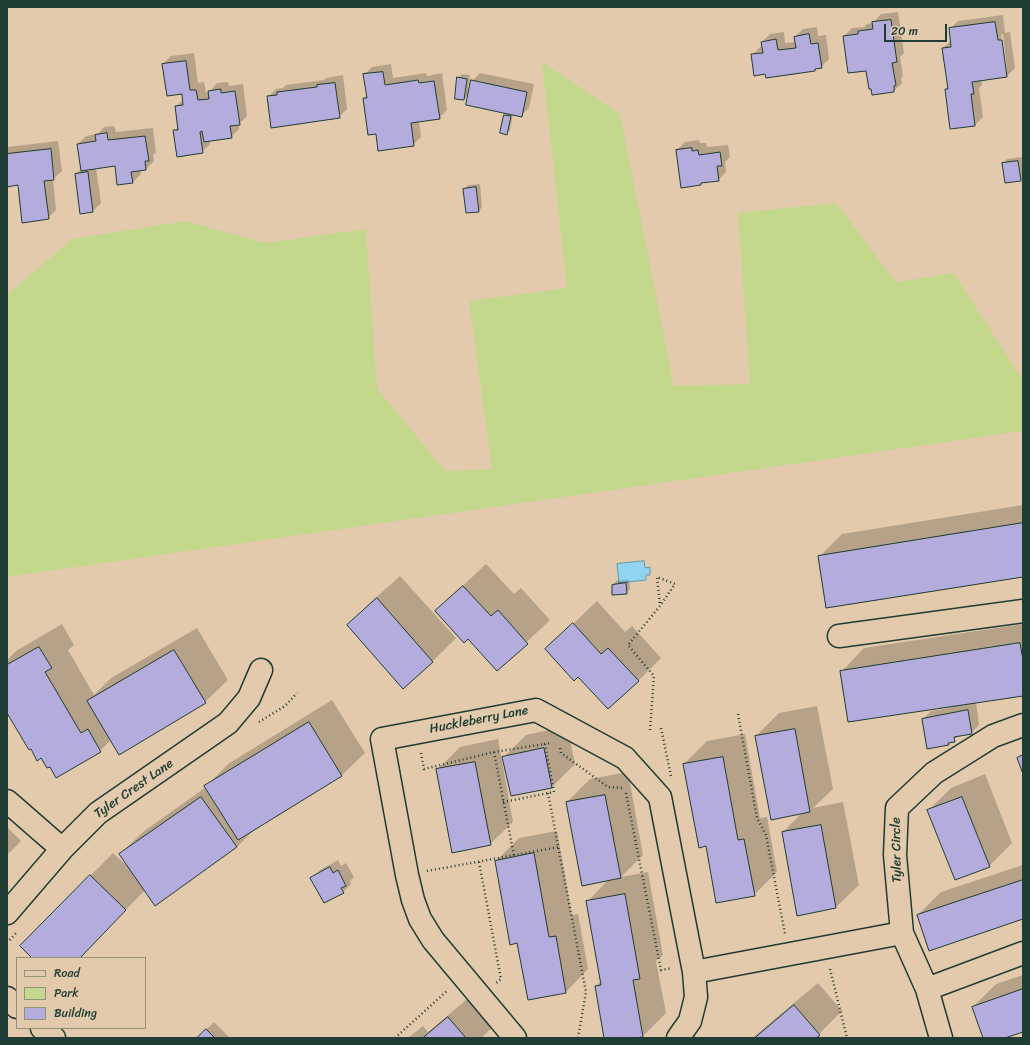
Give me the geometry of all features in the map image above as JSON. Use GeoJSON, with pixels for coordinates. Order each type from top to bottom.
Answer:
{"type":"FeatureCollection","features":[{"type":"Feature","properties":{"kind":"street"},"geometry":{"type":"LineString","coordinates":[[839,636],[1023,611]]}},
{"type":"Feature","properties":{"kind":"street","name":"Tyler Crest Lane"},"geometry":{"type":"LineString","coordinates":[[13,921],[62,849],[98,813],[228,723],[249,698],[261,670]]}},
{"type":"Feature","properties":{"kind":"street","name":"Huckleberry Lane"},"geometry":{"type":"LineString","coordinates":[[515,1038],[433,940],[420,919],[413,900],[407,875],[382,739],[536,710],[625,758],[660,797],[694,968],[696,997],[690,1021],[678,1038]]}},
{"type":"Feature","properties":{"kind":"street","name":"Tyler Circle"},"geometry":{"type":"LineString","coordinates":[[941,1038],[927,989],[902,933],[895,855],[897,808],[934,773],[992,736],[1023,725]]}},
{"type":"Feature","properties":{"kind":"street"},"geometry":{"type":"LineString","coordinates":[[7,801],[62,849]]}},
{"type":"Feature","properties":{"kind":"street"},"geometry":{"type":"LineString","coordinates":[[694,968],[825,948],[902,933]]}},
{"type":"Feature","properties":{"kind":"street"},"geometry":{"type":"LineString","coordinates":[[927,989],[1023,953]]}},
{"type":"Feature","properties":{"kind":"street"},"geometry":{"type":"LineString","coordinates":[[7,998],[16,1005]]}},
{"type":"Feature","properties":{"kind":"street"},"geometry":{"type":"LineString","coordinates":[[43,1029],[54,1038]]}},
{"type":"Feature","properties":{"kind":"path"},"geometry":{"type":"LineString","coordinates":[[650,730],[654,676],[628,645],[660,606],[675,584],[657,577],[660,606]]}},
{"type":"Feature","properties":{"kind":"path"},"geometry":{"type":"LineString","coordinates":[[254,724],[285,706],[297,693]]}},
{"type":"Feature","properties":{"kind":"path"},"geometry":{"type":"LineString","coordinates":[[738,714],[757,818],[766,835],[789,954]]}},
{"type":"Feature","properties":{"kind":"path"},"geometry":{"type":"LineString","coordinates":[[418,732],[424,768],[494,752],[552,743]]}},
{"type":"Feature","properties":{"kind":"path"},"geometry":{"type":"LineString","coordinates":[[560,742],[561,753],[608,787],[625,788],[661,970],[694,968]]}},
{"type":"Feature","properties":{"kind":"path"},"geometry":{"type":"LineString","coordinates":[[504,802],[554,792],[545,744]]}},
{"type":"Feature","properties":{"kind":"path"},"geometry":{"type":"LineString","coordinates":[[494,752],[514,856]]}},
{"type":"Feature","properties":{"kind":"path"},"geometry":{"type":"LineString","coordinates":[[548,793],[586,992],[578,1038]]}},
{"type":"Feature","properties":{"kind":"path"},"geometry":{"type":"LineString","coordinates":[[407,875],[559,848]]}},
{"type":"Feature","properties":{"kind":"path"},"geometry":{"type":"LineString","coordinates":[[479,862],[500,978],[481,998]]}},
{"type":"Feature","properties":{"kind":"path"},"geometry":{"type":"LineString","coordinates":[[7,939],[9,941],[13,921]]}},
{"type":"Feature","properties":{"kind":"path"},"geometry":{"type":"LineString","coordinates":[[825,948],[847,1038]]}},
{"type":"Feature","properties":{"kind":"path"},"geometry":{"type":"LineString","coordinates":[[394,1038],[463,977]]}},
{"type":"Feature","properties":{"kind":"green space"},"geometry":{"type":"Polygon","coordinates":[[[542,62],[620,114],[674,386],[750,384],[738,213],[836,203],[896,282],[954,273],[1020,376],[1023,376],[1023,431],[7,577],[7,295],[72,239],[186,221],[265,243],[366,229],[377,388],[445,471],[492,469],[469,301],[567,288],[542,62]]]}},
{"type":"Feature","properties":{"kind":"water"},"geometry":{"type":"Polygon","coordinates":[[[644,561],[645,568],[650,567],[650,575],[646,575],[646,580],[619,583],[617,564],[644,561]]]}},
{"type":"Feature","properties":{"kind":"building"},"geometry":{"type":"Polygon","coordinates":[[[891,20],[897,62],[892,63],[896,85],[894,86],[894,92],[872,95],[871,89],[869,89],[866,71],[848,73],[843,36],[858,34],[858,31],[873,29],[872,22],[891,20]]]}},
{"type":"Feature","properties":{"kind":"building"},"geometry":{"type":"Polygon","coordinates":[[[995,22],[998,40],[1002,40],[1007,77],[972,82],[974,94],[971,94],[975,126],[950,129],[945,89],[948,89],[942,48],[951,47],[949,28],[995,22]]]}},
{"type":"Feature","properties":{"kind":"building"},"geometry":{"type":"Polygon","coordinates":[[[809,34],[811,44],[818,43],[822,68],[815,69],[815,71],[766,78],[765,74],[754,76],[751,54],[763,53],[761,42],[776,39],[778,50],[796,48],[794,37],[809,34]]]}},
{"type":"Feature","properties":{"kind":"building"},"geometry":{"type":"Polygon","coordinates":[[[186,61],[190,90],[196,90],[198,100],[209,99],[208,91],[221,89],[221,93],[235,91],[240,125],[230,126],[232,138],[204,142],[202,131],[200,132],[203,153],[177,157],[173,130],[178,130],[175,106],[183,105],[182,94],[167,96],[162,64],[186,61]]]}},
{"type":"Feature","properties":{"kind":"building"},"geometry":{"type":"Polygon","coordinates":[[[383,72],[385,85],[418,80],[419,83],[434,81],[440,119],[411,123],[414,146],[378,151],[376,134],[368,135],[363,98],[367,98],[363,74],[383,72]]]}},
{"type":"Feature","properties":{"kind":"building"},"geometry":{"type":"Polygon","coordinates":[[[457,77],[467,79],[464,100],[455,99],[457,77]]]}},
{"type":"Feature","properties":{"kind":"building"},"geometry":{"type":"Polygon","coordinates":[[[471,80],[527,92],[522,117],[466,105],[471,80]]]}},
{"type":"Feature","properties":{"kind":"building"},"geometry":{"type":"Polygon","coordinates":[[[335,83],[340,118],[271,128],[267,96],[277,95],[277,92],[335,83]]]}},
{"type":"Feature","properties":{"kind":"building"},"geometry":{"type":"Polygon","coordinates":[[[504,115],[511,116],[507,135],[500,133],[504,115]]]}},
{"type":"Feature","properties":{"kind":"building"},"geometry":{"type":"Polygon","coordinates":[[[107,133],[108,140],[145,136],[149,161],[145,161],[146,170],[131,172],[133,183],[117,185],[115,166],[81,171],[77,144],[96,141],[95,135],[107,133]]]}},
{"type":"Feature","properties":{"kind":"building"},"geometry":{"type":"Polygon","coordinates":[[[692,148],[692,151],[698,150],[699,155],[720,152],[722,166],[717,166],[719,181],[701,183],[701,185],[681,188],[676,150],[692,148]]]}},
{"type":"Feature","properties":{"kind":"building"},"geometry":{"type":"Polygon","coordinates":[[[51,149],[54,180],[44,181],[49,219],[22,223],[18,185],[7,187],[7,154],[51,149]]]}},
{"type":"Feature","properties":{"kind":"building"},"geometry":{"type":"Polygon","coordinates":[[[1018,161],[1021,181],[1005,183],[1002,163],[1018,161]]]}},
{"type":"Feature","properties":{"kind":"building"},"geometry":{"type":"Polygon","coordinates":[[[88,172],[93,212],[80,214],[75,174],[88,172]]]}},
{"type":"Feature","properties":{"kind":"building"},"geometry":{"type":"Polygon","coordinates":[[[476,187],[479,212],[466,213],[463,189],[476,187]]]}},
{"type":"Feature","properties":{"kind":"building"},"geometry":{"type":"Polygon","coordinates":[[[1023,523],[1023,577],[826,608],[818,556],[1023,523]]]}},
{"type":"Feature","properties":{"kind":"building"},"geometry":{"type":"Polygon","coordinates":[[[626,583],[627,594],[612,595],[612,585],[626,583]]]}},
{"type":"Feature","properties":{"kind":"building"},"geometry":{"type":"Polygon","coordinates":[[[463,586],[491,616],[498,610],[528,644],[497,671],[468,639],[464,643],[435,611],[463,586]]]}},
{"type":"Feature","properties":{"kind":"building"},"geometry":{"type":"Polygon","coordinates":[[[377,598],[433,662],[403,689],[347,625],[377,598]]]}},
{"type":"Feature","properties":{"kind":"building"},"geometry":{"type":"Polygon","coordinates":[[[573,623],[601,654],[608,648],[639,681],[608,709],[578,677],[574,681],[545,649],[573,623]]]}},
{"type":"Feature","properties":{"kind":"building"},"geometry":{"type":"Polygon","coordinates":[[[1020,643],[1023,660],[1023,696],[848,722],[840,671],[1020,643]]]}},
{"type":"Feature","properties":{"kind":"building"},"geometry":{"type":"Polygon","coordinates":[[[39,647],[52,668],[45,672],[81,733],[88,729],[101,752],[56,778],[50,767],[47,768],[41,758],[37,761],[31,749],[29,750],[7,713],[7,665],[39,647]]]}},
{"type":"Feature","properties":{"kind":"building"},"geometry":{"type":"Polygon","coordinates":[[[174,650],[206,703],[119,755],[87,701],[174,650]]]}},
{"type":"Feature","properties":{"kind":"building"},"geometry":{"type":"Polygon","coordinates":[[[968,710],[972,734],[954,737],[955,742],[948,743],[949,745],[927,749],[922,719],[968,710]]]}},
{"type":"Feature","properties":{"kind":"building"},"geometry":{"type":"Polygon","coordinates":[[[309,722],[342,776],[238,840],[204,786],[309,722]]]}},
{"type":"Feature","properties":{"kind":"building"},"geometry":{"type":"Polygon","coordinates":[[[795,729],[810,812],[771,820],[755,736],[795,729]]]}},
{"type":"Feature","properties":{"kind":"building"},"geometry":{"type":"Polygon","coordinates":[[[544,748],[552,788],[511,796],[502,757],[544,748]]]}},
{"type":"Feature","properties":{"kind":"building"},"geometry":{"type":"Polygon","coordinates":[[[1023,755],[1023,774],[1017,758],[1023,755]]]}},
{"type":"Feature","properties":{"kind":"building"},"geometry":{"type":"Polygon","coordinates":[[[723,757],[738,840],[744,839],[755,896],[716,903],[706,846],[699,848],[683,764],[723,757]]]}},
{"type":"Feature","properties":{"kind":"building"},"geometry":{"type":"Polygon","coordinates":[[[475,762],[491,845],[452,853],[436,769],[475,762]]]}},
{"type":"Feature","properties":{"kind":"building"},"geometry":{"type":"Polygon","coordinates":[[[605,795],[621,878],[582,886],[566,802],[605,795]]]}},
{"type":"Feature","properties":{"kind":"building"},"geometry":{"type":"Polygon","coordinates":[[[201,797],[237,847],[155,906],[119,854],[201,797]]]}},
{"type":"Feature","properties":{"kind":"building"},"geometry":{"type":"Polygon","coordinates":[[[962,797],[990,867],[955,880],[927,810],[962,797]]]}},
{"type":"Feature","properties":{"kind":"building"},"geometry":{"type":"Polygon","coordinates":[[[821,825],[836,908],[797,916],[782,832],[821,825]]]}},
{"type":"Feature","properties":{"kind":"building"},"geometry":{"type":"Polygon","coordinates":[[[534,853],[549,937],[556,936],[566,993],[528,1000],[517,943],[510,945],[495,861],[534,853]]]}},
{"type":"Feature","properties":{"kind":"building"},"geometry":{"type":"Polygon","coordinates":[[[330,867],[333,873],[338,870],[346,886],[341,888],[344,893],[324,903],[310,878],[330,867]]]}},
{"type":"Feature","properties":{"kind":"building"},"geometry":{"type":"Polygon","coordinates":[[[90,875],[126,910],[81,957],[31,957],[20,946],[90,875]]]}},
{"type":"Feature","properties":{"kind":"building"},"geometry":{"type":"Polygon","coordinates":[[[1023,880],[1023,919],[929,951],[917,915],[1023,880]]]}},
{"type":"Feature","properties":{"kind":"building"},"geometry":{"type":"Polygon","coordinates":[[[625,894],[640,979],[633,980],[643,1037],[604,1038],[595,986],[601,985],[586,901],[625,894]]]}},
{"type":"Feature","properties":{"kind":"building"},"geometry":{"type":"Polygon","coordinates":[[[1023,989],[1023,1032],[1005,1038],[983,1038],[972,1007],[1023,989]]]}},
{"type":"Feature","properties":{"kind":"building"},"geometry":{"type":"Polygon","coordinates":[[[794,1005],[820,1035],[816,1038],[755,1038],[794,1005]]]}},
{"type":"Feature","properties":{"kind":"building"},"geometry":{"type":"Polygon","coordinates":[[[448,1017],[466,1038],[423,1038],[448,1017]]]}},
{"type":"Feature","properties":{"kind":"building"},"geometry":{"type":"Polygon","coordinates":[[[206,1029],[215,1038],[197,1038],[206,1029]]]}}]}
